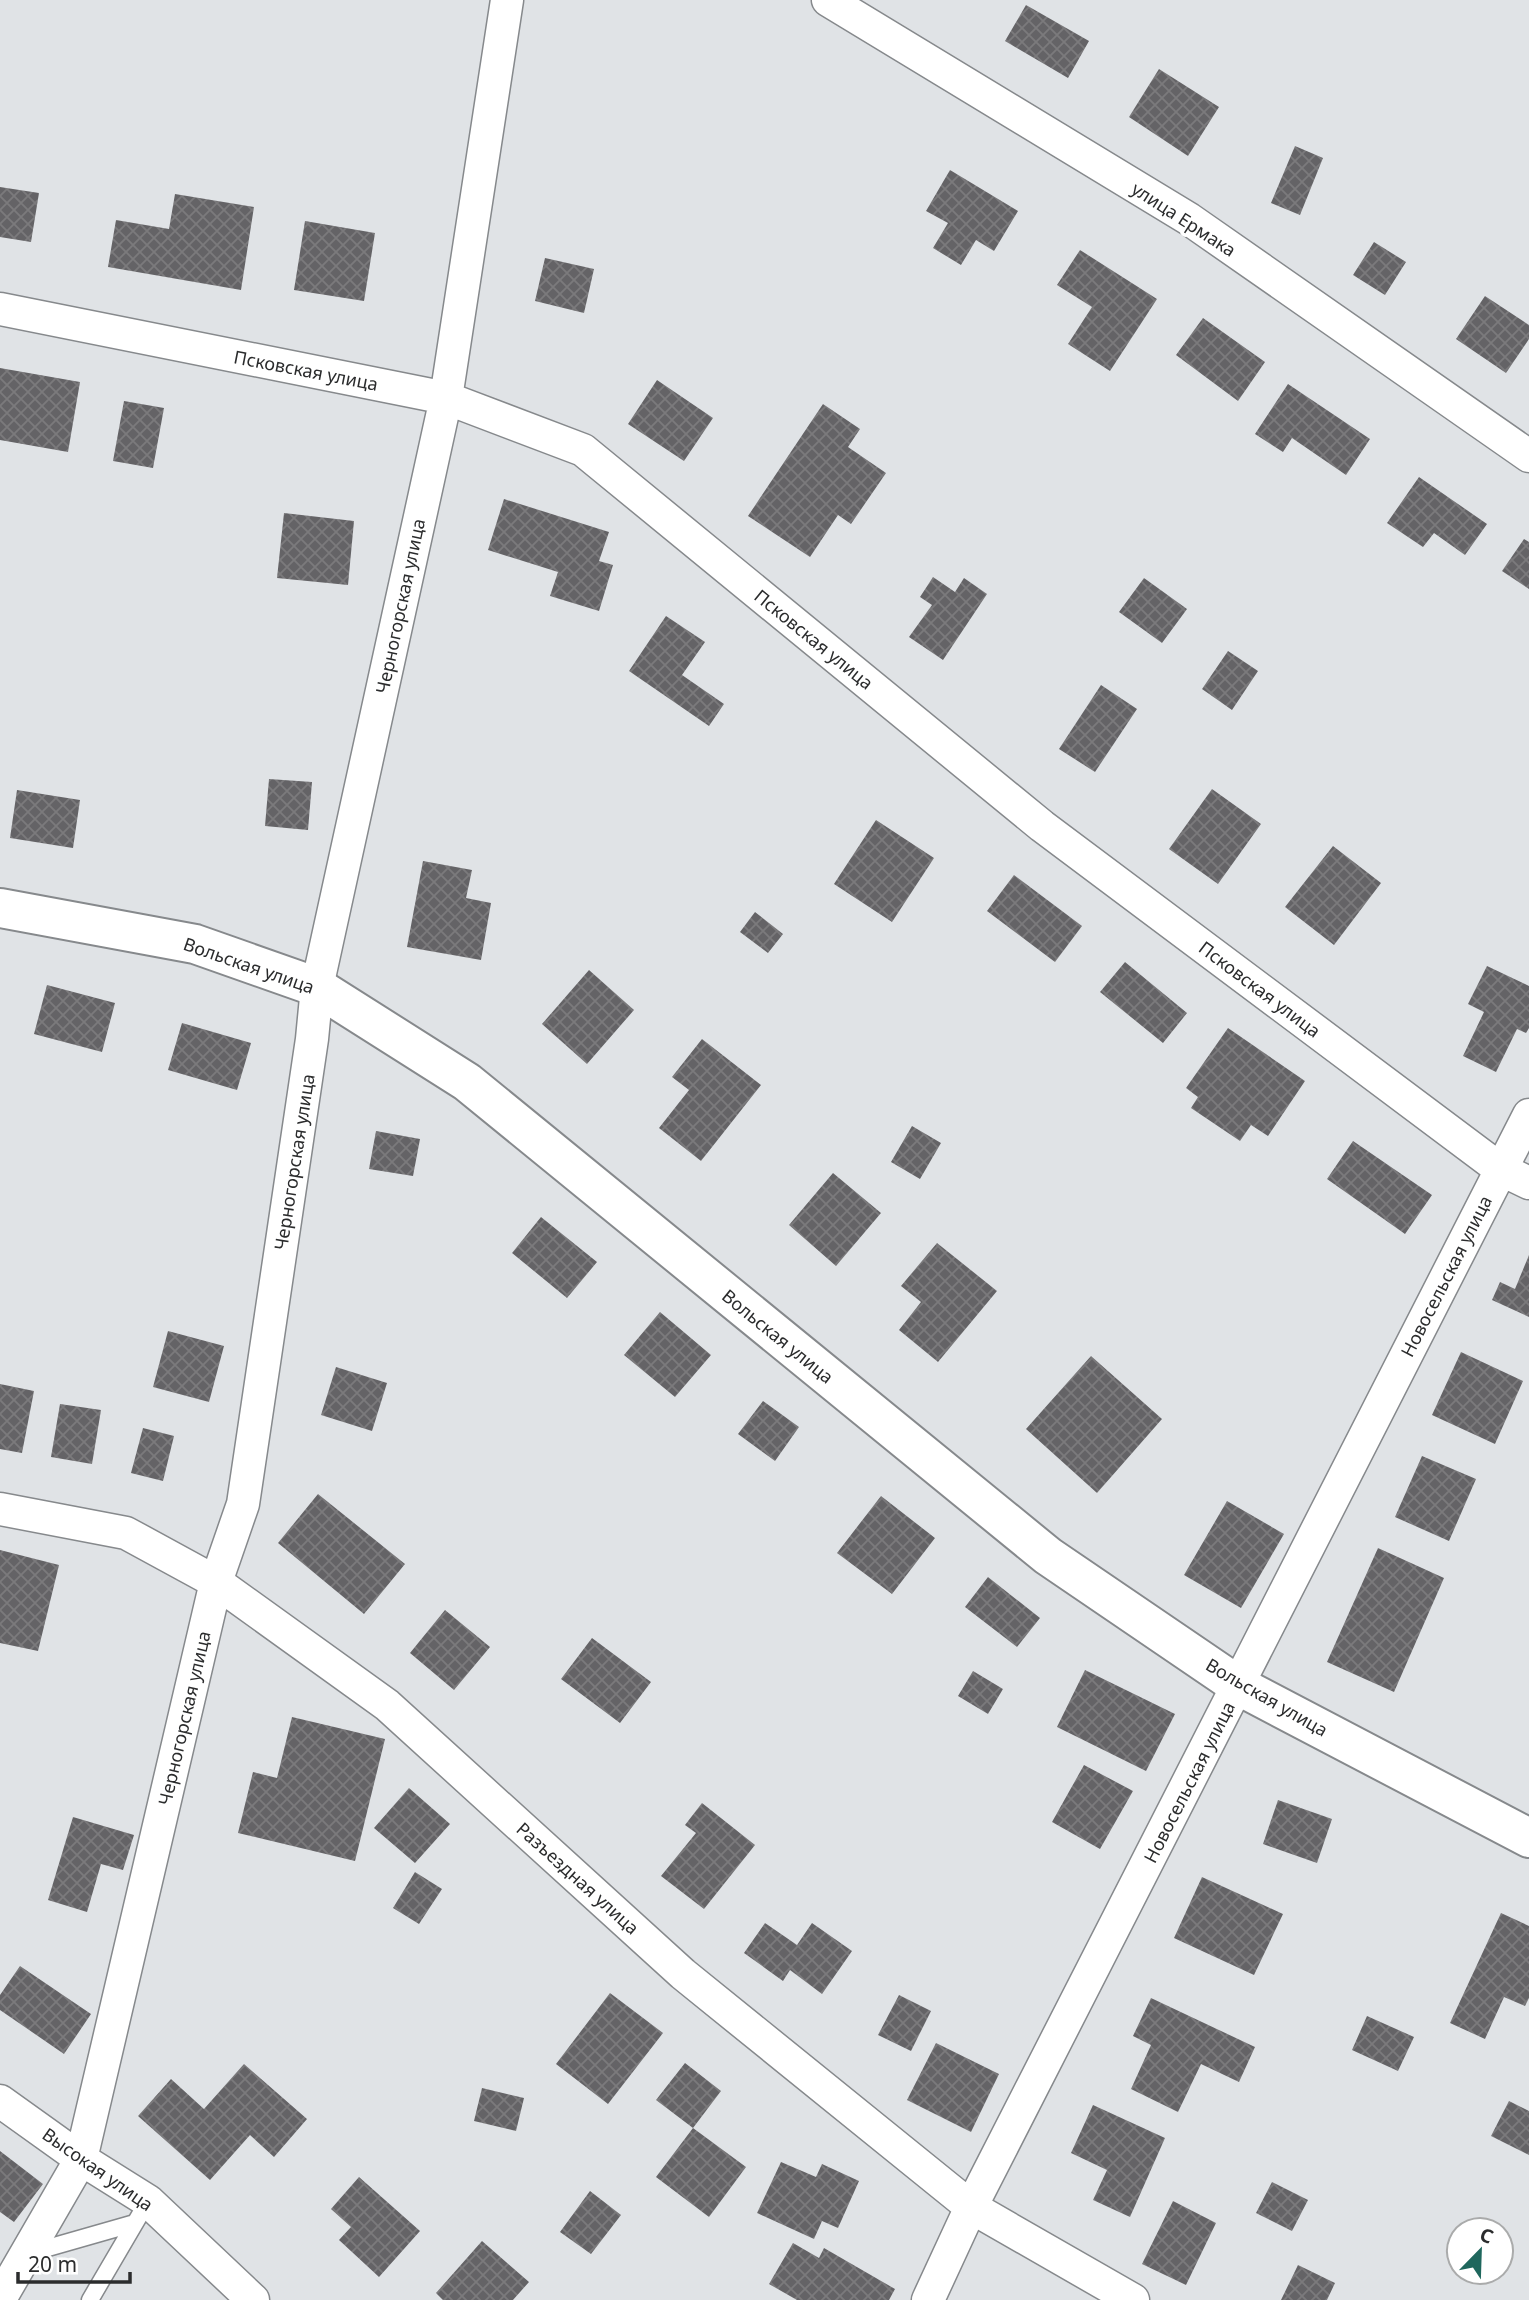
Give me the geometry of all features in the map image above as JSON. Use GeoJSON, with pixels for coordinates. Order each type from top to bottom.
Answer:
{"type":"FeatureCollection","features":[{"type":"Feature","properties":{"kind":"street","name":"Черногорская улица"},"geometry":{"type":"LineString","coordinates":[[0,2299],[81,2159],[216,1582],[243,1504],[312,1039],[317,987],[446,398],[507,0]]}},
{"type":"Feature","properties":{"kind":"street","name":"улица Ермака"},"geometry":{"type":"LineString","coordinates":[[828,0],[1189,219],[1529,456]]}},
{"type":"Feature","properties":{"kind":"street","name":"Псковская улица"},"geometry":{"type":"LineString","coordinates":[[0,309],[446,398],[583,450],[1042,826],[1500,1169],[1529,1184]]}},
{"type":"Feature","properties":{"kind":"street","name":"Вольская улица"},"geometry":{"type":"LineString","coordinates":[[0,908],[195,944],[317,987],[467,1082],[1048,1556],[1238,1686],[1529,1838]]}},
{"type":"Feature","properties":{"kind":"street","name":"Новосельская улица"},"geometry":{"type":"LineString","coordinates":[[928,2300],[971,2207],[1529,1115]]}},
{"type":"Feature","properties":{"kind":"street","name":"Разъездная улица"},"geometry":{"type":"LineString","coordinates":[[0,1509],[126,1533],[216,1582],[387,1704],[683,1974],[971,2207],[1133,2300]]}},
{"type":"Feature","properties":{"kind":"street","name":"Высокая улица"},"geometry":{"type":"LineString","coordinates":[[0,2101],[81,2159],[141,2212],[253,2300]]}},
{"type":"Feature","properties":{"kind":"lane"},"geometry":{"type":"LineString","coordinates":[[27,2253],[141,2212]]}},
{"type":"Feature","properties":{"kind":"lane"},"geometry":{"type":"LineString","coordinates":[[90,2300],[141,2212]]}},
{"type":"Feature","properties":{"kind":"building"},"geometry":{"type":"Polygon","coordinates":[[[1026,5],[1089,41],[1068,78],[1005,41],[1026,5]]]}},
{"type":"Feature","properties":{"kind":"building"},"geometry":{"type":"Polygon","coordinates":[[[1159,69],[1219,107],[1188,156],[1129,117],[1159,69]]]}},
{"type":"Feature","properties":{"kind":"building"},"geometry":{"type":"Polygon","coordinates":[[[1295,146],[1323,158],[1300,215],[1271,203],[1295,146]]]}},
{"type":"Feature","properties":{"kind":"building"},"geometry":{"type":"Polygon","coordinates":[[[950,170],[1018,211],[994,251],[976,240],[961,265],[933,248],[948,223],[926,211],[950,170]]]}},
{"type":"Feature","properties":{"kind":"building"},"geometry":{"type":"Polygon","coordinates":[[[0,187],[39,193],[31,242],[0,237],[0,187]]]}},
{"type":"Feature","properties":{"kind":"building"},"geometry":{"type":"Polygon","coordinates":[[[175,194],[254,207],[241,290],[108,267],[116,220],[169,229],[175,194]]]}},
{"type":"Feature","properties":{"kind":"building"},"geometry":{"type":"Polygon","coordinates":[[[305,221],[375,233],[364,301],[294,290],[305,221]]]}},
{"type":"Feature","properties":{"kind":"building"},"geometry":{"type":"Polygon","coordinates":[[[1374,242],[1406,262],[1385,295],[1353,275],[1374,242]]]}},
{"type":"Feature","properties":{"kind":"building"},"geometry":{"type":"Polygon","coordinates":[[[1080,250],[1157,299],[1110,371],[1068,344],[1092,307],[1057,285],[1080,250]]]}},
{"type":"Feature","properties":{"kind":"building"},"geometry":{"type":"Polygon","coordinates":[[[545,258],[594,269],[584,313],[535,301],[545,258]]]}},
{"type":"Feature","properties":{"kind":"building"},"geometry":{"type":"Polygon","coordinates":[[[1485,296],[1529,325],[1529,339],[1506,373],[1456,339],[1485,296]]]}},
{"type":"Feature","properties":{"kind":"building"},"geometry":{"type":"Polygon","coordinates":[[[1203,318],[1265,362],[1238,401],[1176,355],[1203,318]]]}},
{"type":"Feature","properties":{"kind":"building"},"geometry":{"type":"Polygon","coordinates":[[[0,368],[80,382],[68,452],[0,440],[0,368]]]}},
{"type":"Feature","properties":{"kind":"building"},"geometry":{"type":"Polygon","coordinates":[[[657,380],[713,418],[684,461],[628,424],[657,380]]]}},
{"type":"Feature","properties":{"kind":"building"},"geometry":{"type":"Polygon","coordinates":[[[1288,384],[1370,439],[1346,475],[1292,438],[1283,452],[1255,434],[1288,384]]]}},
{"type":"Feature","properties":{"kind":"building"},"geometry":{"type":"Polygon","coordinates":[[[124,401],[164,408],[153,468],[113,461],[124,401]]]}},
{"type":"Feature","properties":{"kind":"building"},"geometry":{"type":"Polygon","coordinates":[[[823,404],[860,429],[848,447],[886,473],[851,524],[838,515],[810,557],[748,516],[823,404]]]}},
{"type":"Feature","properties":{"kind":"building"},"geometry":{"type":"Polygon","coordinates":[[[1419,477],[1487,524],[1465,555],[1434,533],[1423,547],[1387,523],[1419,477]]]}},
{"type":"Feature","properties":{"kind":"building"},"geometry":{"type":"Polygon","coordinates":[[[504,499],[609,532],[599,561],[613,565],[599,611],[550,596],[558,572],[488,550],[504,499]]]}},
{"type":"Feature","properties":{"kind":"building"},"geometry":{"type":"Polygon","coordinates":[[[284,513],[354,521],[348,585],[277,578],[284,513]]]}},
{"type":"Feature","properties":{"kind":"building"},"geometry":{"type":"Polygon","coordinates":[[[1524,539],[1529,542],[1529,589],[1502,571],[1524,539]]]}},
{"type":"Feature","properties":{"kind":"building"},"geometry":{"type":"Polygon","coordinates":[[[933,577],[955,592],[964,578],[987,594],[943,660],[909,637],[932,605],[920,597],[933,577]]]}},
{"type":"Feature","properties":{"kind":"building"},"geometry":{"type":"Polygon","coordinates":[[[1144,578],[1187,609],[1162,643],[1119,612],[1144,578]]]}},
{"type":"Feature","properties":{"kind":"building"},"geometry":{"type":"Polygon","coordinates":[[[666,616],[705,642],[682,675],[724,704],[709,726],[629,671],[666,616]]]}},
{"type":"Feature","properties":{"kind":"building"},"geometry":{"type":"Polygon","coordinates":[[[1228,651],[1258,671],[1232,710],[1202,689],[1228,651]]]}},
{"type":"Feature","properties":{"kind":"building"},"geometry":{"type":"Polygon","coordinates":[[[1101,685],[1137,709],[1095,772],[1059,749],[1101,685]]]}},
{"type":"Feature","properties":{"kind":"building"},"geometry":{"type":"Polygon","coordinates":[[[269,779],[312,782],[308,830],[265,826],[269,779]]]}},
{"type":"Feature","properties":{"kind":"building"},"geometry":{"type":"Polygon","coordinates":[[[1212,789],[1261,824],[1218,884],[1169,849],[1212,789]]]}},
{"type":"Feature","properties":{"kind":"building"},"geometry":{"type":"Polygon","coordinates":[[[17,790],[80,800],[73,848],[10,838],[17,790]]]}},
{"type":"Feature","properties":{"kind":"building"},"geometry":{"type":"Polygon","coordinates":[[[876,820],[934,858],[892,922],[834,884],[876,820]]]}},
{"type":"Feature","properties":{"kind":"building"},"geometry":{"type":"Polygon","coordinates":[[[1333,846],[1381,883],[1334,945],[1285,907],[1333,846]]]}},
{"type":"Feature","properties":{"kind":"building"},"geometry":{"type":"Polygon","coordinates":[[[423,861],[472,870],[466,898],[491,903],[481,960],[407,947],[423,861]]]}},
{"type":"Feature","properties":{"kind":"building"},"geometry":{"type":"Polygon","coordinates":[[[1014,875],[1082,926],[1055,962],[987,911],[1014,875]]]}},
{"type":"Feature","properties":{"kind":"building"},"geometry":{"type":"Polygon","coordinates":[[[755,912],[783,934],[768,953],[740,932],[755,912]]]}},
{"type":"Feature","properties":{"kind":"building"},"geometry":{"type":"Polygon","coordinates":[[[1125,962],[1187,1013],[1163,1043],[1100,992],[1125,962]]]}},
{"type":"Feature","properties":{"kind":"building"},"geometry":{"type":"Polygon","coordinates":[[[1487,966],[1529,986],[1529,1028],[1526,1033],[1517,1029],[1496,1072],[1463,1056],[1484,1012],[1468,1004],[1487,966]]]}},
{"type":"Feature","properties":{"kind":"building"},"geometry":{"type":"Polygon","coordinates":[[[589,970],[634,1010],[587,1064],[542,1024],[589,970]]]}},
{"type":"Feature","properties":{"kind":"building"},"geometry":{"type":"Polygon","coordinates":[[[47,985],[115,1003],[102,1052],[34,1034],[47,985]]]}},
{"type":"Feature","properties":{"kind":"building"},"geometry":{"type":"Polygon","coordinates":[[[182,1023],[251,1043],[237,1090],[168,1070],[182,1023]]]}},
{"type":"Feature","properties":{"kind":"building"},"geometry":{"type":"Polygon","coordinates":[[[1228,1028],[1305,1081],[1268,1136],[1251,1125],[1240,1141],[1191,1108],[1198,1097],[1186,1088],[1228,1028]]]}},
{"type":"Feature","properties":{"kind":"building"},"geometry":{"type":"Polygon","coordinates":[[[702,1039],[761,1085],[701,1161],[659,1128],[689,1090],[672,1077],[702,1039]]]}},
{"type":"Feature","properties":{"kind":"building"},"geometry":{"type":"Polygon","coordinates":[[[912,1126],[941,1143],[920,1179],[891,1162],[912,1126]]]}},
{"type":"Feature","properties":{"kind":"building"},"geometry":{"type":"Polygon","coordinates":[[[376,1131],[420,1139],[413,1176],[369,1169],[376,1131]]]}},
{"type":"Feature","properties":{"kind":"building"},"geometry":{"type":"Polygon","coordinates":[[[1353,1141],[1432,1195],[1405,1234],[1327,1179],[1353,1141]]]}},
{"type":"Feature","properties":{"kind":"building"},"geometry":{"type":"Polygon","coordinates":[[[833,1173],[881,1213],[836,1266],[789,1225],[833,1173]]]}},
{"type":"Feature","properties":{"kind":"building"},"geometry":{"type":"Polygon","coordinates":[[[541,1217],[597,1262],[567,1298],[512,1253],[541,1217]]]}},
{"type":"Feature","properties":{"kind":"building"},"geometry":{"type":"Polygon","coordinates":[[[937,1243],[997,1291],[938,1362],[899,1330],[921,1302],[901,1286],[937,1243]]]}},
{"type":"Feature","properties":{"kind":"building"},"geometry":{"type":"Polygon","coordinates":[[[1529,1255],[1529,1317],[1492,1300],[1500,1282],[1515,1289],[1529,1255]]]}},
{"type":"Feature","properties":{"kind":"building"},"geometry":{"type":"Polygon","coordinates":[[[660,1312],[711,1355],[675,1397],[624,1355],[660,1312]]]}},
{"type":"Feature","properties":{"kind":"building"},"geometry":{"type":"Polygon","coordinates":[[[168,1331],[224,1346],[209,1402],[153,1387],[168,1331]]]}},
{"type":"Feature","properties":{"kind":"building"},"geometry":{"type":"Polygon","coordinates":[[[1461,1352],[1523,1381],[1495,1444],[1432,1415],[1461,1352]]]}},
{"type":"Feature","properties":{"kind":"building"},"geometry":{"type":"Polygon","coordinates":[[[1091,1356],[1162,1419],[1097,1493],[1026,1429],[1091,1356]]]}},
{"type":"Feature","properties":{"kind":"building"},"geometry":{"type":"Polygon","coordinates":[[[336,1367],[387,1383],[372,1431],[321,1415],[336,1367]]]}},
{"type":"Feature","properties":{"kind":"building"},"geometry":{"type":"Polygon","coordinates":[[[0,1384],[34,1391],[22,1453],[0,1449],[0,1384]]]}},
{"type":"Feature","properties":{"kind":"building"},"geometry":{"type":"Polygon","coordinates":[[[763,1401],[799,1427],[775,1461],[738,1434],[763,1401]]]}},
{"type":"Feature","properties":{"kind":"building"},"geometry":{"type":"Polygon","coordinates":[[[60,1404],[101,1410],[92,1464],[51,1457],[60,1404]]]}},
{"type":"Feature","properties":{"kind":"building"},"geometry":{"type":"Polygon","coordinates":[[[143,1428],[174,1436],[163,1481],[131,1473],[143,1428]]]}},
{"type":"Feature","properties":{"kind":"building"},"geometry":{"type":"Polygon","coordinates":[[[1422,1456],[1476,1479],[1449,1541],[1395,1517],[1422,1456]]]}},
{"type":"Feature","properties":{"kind":"building"},"geometry":{"type":"Polygon","coordinates":[[[318,1494],[405,1564],[364,1614],[278,1543],[318,1494]]]}},
{"type":"Feature","properties":{"kind":"building"},"geometry":{"type":"Polygon","coordinates":[[[881,1496],[935,1538],[892,1594],[837,1553],[881,1496]]]}},
{"type":"Feature","properties":{"kind":"building"},"geometry":{"type":"Polygon","coordinates":[[[1227,1501],[1284,1534],[1241,1608],[1184,1575],[1227,1501]]]}},
{"type":"Feature","properties":{"kind":"building"},"geometry":{"type":"Polygon","coordinates":[[[1378,1548],[1444,1578],[1394,1692],[1327,1662],[1378,1548]]]}},
{"type":"Feature","properties":{"kind":"building"},"geometry":{"type":"Polygon","coordinates":[[[0,1550],[59,1565],[38,1651],[0,1643],[0,1550]]]}},
{"type":"Feature","properties":{"kind":"building"},"geometry":{"type":"Polygon","coordinates":[[[988,1577],[1040,1618],[1017,1647],[965,1607],[988,1577]]]}},
{"type":"Feature","properties":{"kind":"building"},"geometry":{"type":"Polygon","coordinates":[[[445,1610],[490,1647],[454,1690],[410,1653],[445,1610]]]}},
{"type":"Feature","properties":{"kind":"building"},"geometry":{"type":"Polygon","coordinates":[[[592,1638],[651,1682],[620,1723],[561,1679],[592,1638]]]}},
{"type":"Feature","properties":{"kind":"building"},"geometry":{"type":"Polygon","coordinates":[[[1085,1670],[1175,1714],[1146,1771],[1057,1727],[1085,1670]]]}},
{"type":"Feature","properties":{"kind":"building"},"geometry":{"type":"Polygon","coordinates":[[[973,1671],[1003,1689],[988,1714],[958,1696],[973,1671]]]}},
{"type":"Feature","properties":{"kind":"building"},"geometry":{"type":"Polygon","coordinates":[[[292,1717],[385,1739],[355,1861],[238,1833],[253,1772],[277,1778],[292,1717]]]}},
{"type":"Feature","properties":{"kind":"building"},"geometry":{"type":"Polygon","coordinates":[[[1084,1765],[1133,1791],[1100,1849],[1052,1822],[1084,1765]]]}},
{"type":"Feature","properties":{"kind":"building"},"geometry":{"type":"Polygon","coordinates":[[[409,1788],[450,1824],[415,1863],[374,1828],[409,1788]]]}},
{"type":"Feature","properties":{"kind":"building"},"geometry":{"type":"Polygon","coordinates":[[[1278,1800],[1332,1819],[1317,1863],[1263,1844],[1278,1800]]]}},
{"type":"Feature","properties":{"kind":"building"},"geometry":{"type":"Polygon","coordinates":[[[702,1803],[755,1845],[704,1909],[661,1876],[696,1833],[685,1825],[702,1803]]]}},
{"type":"Feature","properties":{"kind":"building"},"geometry":{"type":"Polygon","coordinates":[[[73,1817],[134,1835],[123,1870],[101,1864],[87,1912],[48,1900],[73,1817]]]}},
{"type":"Feature","properties":{"kind":"building"},"geometry":{"type":"Polygon","coordinates":[[[415,1872],[442,1889],[419,1924],[393,1908],[415,1872]]]}},
{"type":"Feature","properties":{"kind":"building"},"geometry":{"type":"Polygon","coordinates":[[[1202,1877],[1283,1914],[1254,1975],[1174,1938],[1202,1877]]]}},
{"type":"Feature","properties":{"kind":"building"},"geometry":{"type":"Polygon","coordinates":[[[1501,1913],[1529,1926],[1529,1998],[1525,2006],[1504,1997],[1485,2039],[1450,2023],[1501,1913]]]}},
{"type":"Feature","properties":{"kind":"building"},"geometry":{"type":"Polygon","coordinates":[[[765,1923],[797,1945],[812,1923],[852,1951],[822,1994],[790,1970],[783,1981],[744,1953],[765,1923]]]}},
{"type":"Feature","properties":{"kind":"building"},"geometry":{"type":"Polygon","coordinates":[[[20,1966],[91,2014],[64,2054],[0,2010],[0,1995],[20,1966]]]}},
{"type":"Feature","properties":{"kind":"building"},"geometry":{"type":"Polygon","coordinates":[[[610,1993],[663,2033],[608,2104],[556,2064],[610,1993]]]}},
{"type":"Feature","properties":{"kind":"building"},"geometry":{"type":"Polygon","coordinates":[[[899,1995],[931,2011],[911,2051],[878,2035],[899,1995]]]}},
{"type":"Feature","properties":{"kind":"building"},"geometry":{"type":"Polygon","coordinates":[[[1151,1998],[1255,2047],[1239,2082],[1201,2064],[1178,2112],[1131,2089],[1151,2045],[1133,2036],[1151,1998]]]}},
{"type":"Feature","properties":{"kind":"building"},"geometry":{"type":"Polygon","coordinates":[[[1367,2016],[1414,2037],[1398,2071],[1352,2050],[1367,2016]]]}},
{"type":"Feature","properties":{"kind":"building"},"geometry":{"type":"Polygon","coordinates":[[[936,2043],[999,2074],[971,2132],[907,2100],[936,2043]]]}},
{"type":"Feature","properties":{"kind":"building"},"geometry":{"type":"Polygon","coordinates":[[[685,2063],[721,2091],[693,2128],[656,2100],[685,2063]]]}},
{"type":"Feature","properties":{"kind":"building"},"geometry":{"type":"Polygon","coordinates":[[[244,2064],[307,2119],[274,2157],[250,2135],[210,2180],[138,2116],[171,2079],[204,2109],[244,2064]]]}},
{"type":"Feature","properties":{"kind":"building"},"geometry":{"type":"Polygon","coordinates":[[[482,2088],[524,2098],[516,2131],[474,2121],[482,2088]]]}},
{"type":"Feature","properties":{"kind":"building"},"geometry":{"type":"Polygon","coordinates":[[[1509,2101],[1529,2111],[1529,2155],[1491,2136],[1509,2101]]]}},
{"type":"Feature","properties":{"kind":"building"},"geometry":{"type":"Polygon","coordinates":[[[1093,2105],[1165,2138],[1130,2217],[1093,2200],[1107,2170],[1071,2153],[1093,2105]]]}},
{"type":"Feature","properties":{"kind":"building"},"geometry":{"type":"Polygon","coordinates":[[[693,2128],[746,2167],[709,2217],[656,2177],[693,2128]]]}},
{"type":"Feature","properties":{"kind":"building"},"geometry":{"type":"Polygon","coordinates":[[[0,2151],[43,2184],[14,2222],[0,2212],[0,2151]]]}},
{"type":"Feature","properties":{"kind":"building"},"geometry":{"type":"Polygon","coordinates":[[[781,2162],[816,2177],[822,2164],[859,2181],[838,2228],[822,2221],[814,2239],[757,2213],[781,2162]]]}},
{"type":"Feature","properties":{"kind":"building"},"geometry":{"type":"Polygon","coordinates":[[[359,2177],[420,2231],[379,2277],[339,2240],[351,2227],[331,2209],[359,2177]]]}},
{"type":"Feature","properties":{"kind":"building"},"geometry":{"type":"Polygon","coordinates":[[[1272,2182],[1308,2200],[1292,2231],[1256,2213],[1272,2182]]]}},
{"type":"Feature","properties":{"kind":"building"},"geometry":{"type":"Polygon","coordinates":[[[590,2191],[621,2215],[591,2254],[560,2232],[590,2191]]]}},
{"type":"Feature","properties":{"kind":"building"},"geometry":{"type":"Polygon","coordinates":[[[1173,2201],[1216,2223],[1186,2285],[1142,2264],[1173,2201]]]}},
{"type":"Feature","properties":{"kind":"building"},"geometry":{"type":"Polygon","coordinates":[[[482,2241],[529,2282],[513,2300],[443,2300],[436,2293],[482,2241]]]}},
{"type":"Feature","properties":{"kind":"building"},"geometry":{"type":"Polygon","coordinates":[[[793,2243],[819,2258],[824,2248],[895,2289],[889,2300],[797,2300],[769,2284],[793,2243]]]}},
{"type":"Feature","properties":{"kind":"building"},"geometry":{"type":"Polygon","coordinates":[[[1298,2265],[1335,2283],[1327,2300],[1281,2300],[1298,2265]]]}}]}
